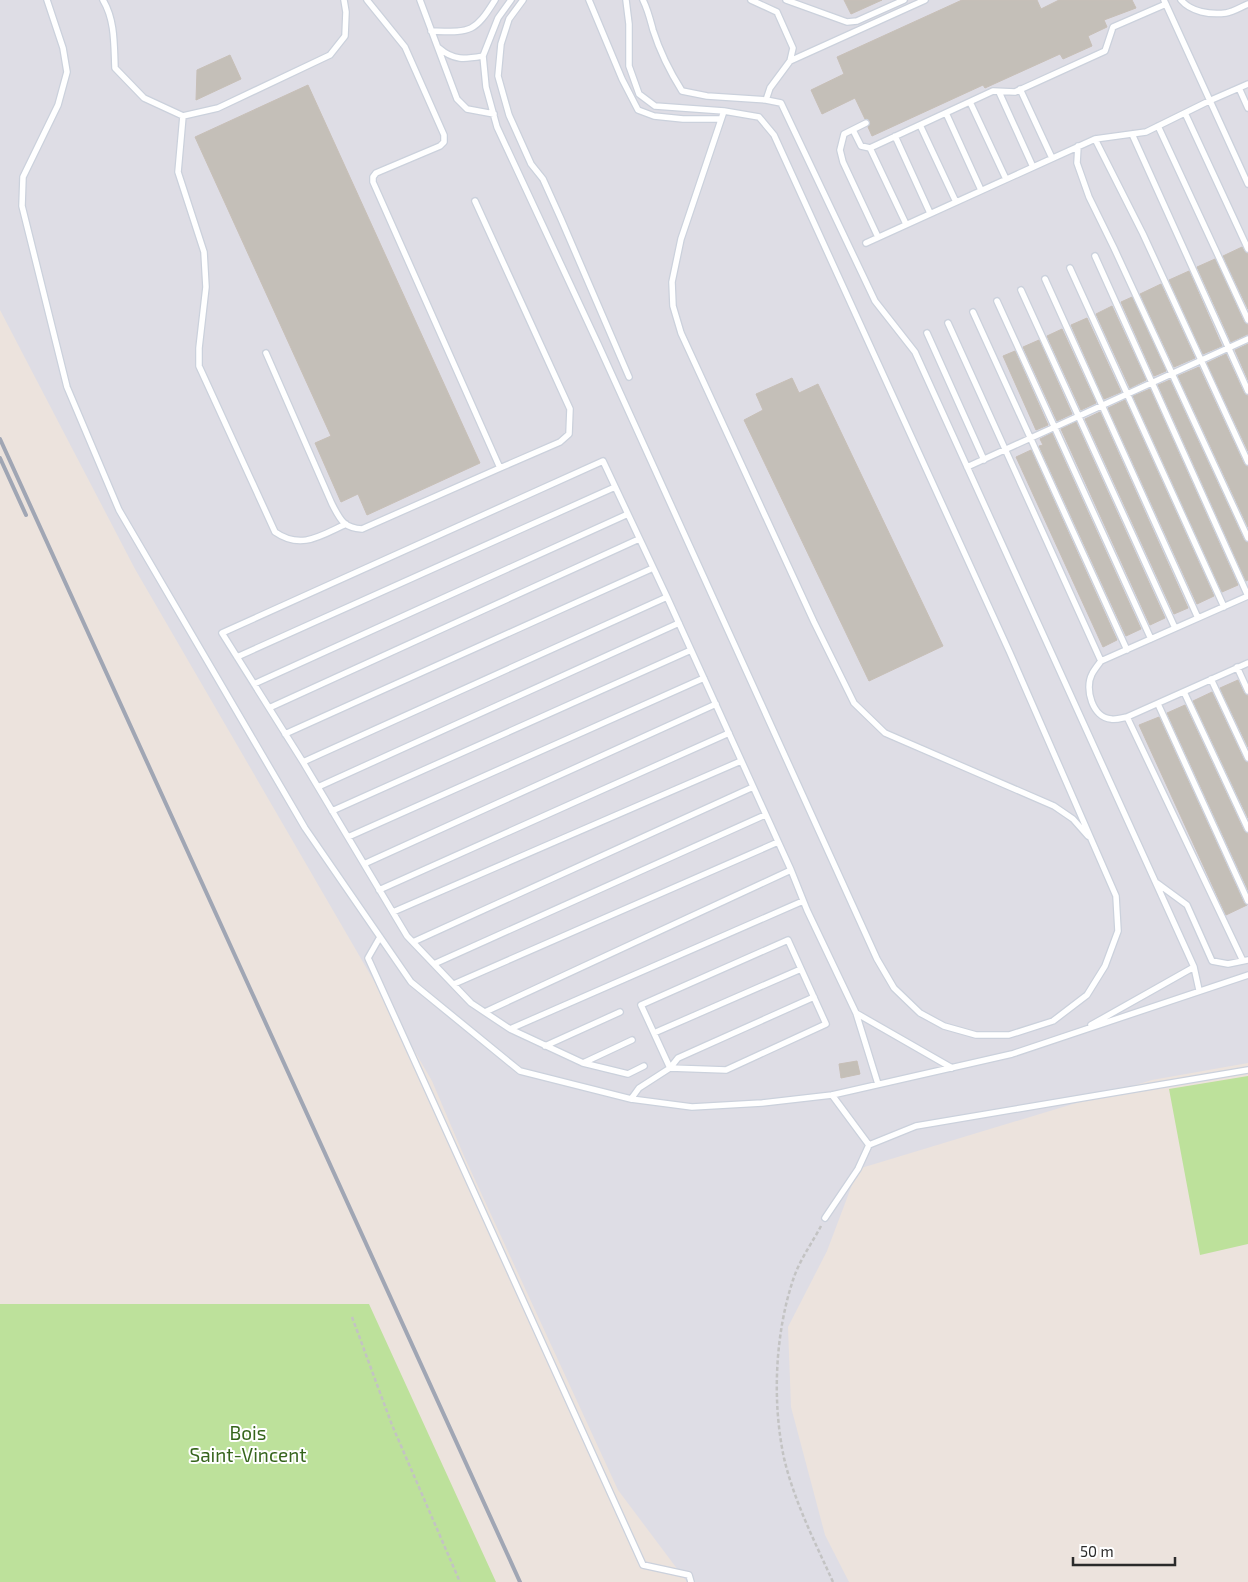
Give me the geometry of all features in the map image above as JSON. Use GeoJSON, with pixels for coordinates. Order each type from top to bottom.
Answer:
{"type":"FeatureCollection","features":[{"type":"Feature","properties":{"kind":"lane"},"geometry":{"type":"LineString","coordinates":[[47,0],[63,48],[67,72],[58,105],[22,177],[22,206],[67,386],[119,510],[305,828],[411,982],[520,1071],[632,1099],[692,1107],[762,1103],[832,1095],[1012,1054],[1248,975]]}},
{"type":"Feature","properties":{"kind":"lane"},"geometry":{"type":"LineString","coordinates":[[103,0],[110,12],[114,38],[115,68],[144,98],[182,116],[218,108],[330,55],[345,36],[346,12],[344,0]]}},
{"type":"Feature","properties":{"kind":"lane"},"geometry":{"type":"LineString","coordinates":[[367,0],[405,47],[444,135],[444,142],[440,146],[376,173],[373,177],[373,182],[500,468]]}},
{"type":"Feature","properties":{"kind":"lane"},"geometry":{"type":"LineString","coordinates":[[420,0],[457,99],[467,109],[494,114]]}},
{"type":"Feature","properties":{"kind":"lane"},"geometry":{"type":"LineString","coordinates":[[431,31],[460,32],[471,30],[484,18],[495,0]]}},
{"type":"Feature","properties":{"kind":"lane"},"geometry":{"type":"LineString","coordinates":[[511,0],[498,18],[483,56],[486,87],[497,127],[878,960],[894,988],[920,1013],[944,1026],[976,1035],[1009,1035],[1053,1021],[1087,995],[1105,966],[1118,931],[1116,896],[1093,841],[1006,644],[774,135],[759,117],[724,111],[655,106],[639,94],[629,66],[629,24],[626,0]]}},
{"type":"Feature","properties":{"kind":"lane"},"geometry":{"type":"LineString","coordinates":[[523,0],[509,19],[501,44],[498,76],[509,115],[531,164],[543,179],[554,203],[628,377]]}},
{"type":"Feature","properties":{"kind":"lane"},"geometry":{"type":"LineString","coordinates":[[589,0],[622,79],[638,110],[654,116],[683,119],[721,119]]}},
{"type":"Feature","properties":{"kind":"lane"},"geometry":{"type":"LineString","coordinates":[[643,0],[669,70],[682,91],[707,96],[766,100],[781,103],[874,301],[915,352],[1194,967],[1199,990]]}},
{"type":"Feature","properties":{"kind":"lane"},"geometry":{"type":"LineString","coordinates":[[751,0],[777,12],[793,48],[790,61],[770,88],[766,100]]}},
{"type":"Feature","properties":{"kind":"lane"},"geometry":{"type":"LineString","coordinates":[[786,0],[847,22],[857,22],[904,0]]}},
{"type":"Feature","properties":{"kind":"lane"},"geometry":{"type":"LineString","coordinates":[[790,61],[925,0]]}},
{"type":"Feature","properties":{"kind":"lane"},"geometry":{"type":"LineString","coordinates":[[1181,0],[1186,5],[1201,12],[1226,13],[1248,4]]}},
{"type":"Feature","properties":{"kind":"lane"},"geometry":{"type":"LineString","coordinates":[[853,130],[861,146],[870,148],[993,91],[1015,92],[1020,90],[1105,51],[1113,27],[1165,2],[1248,184]]}},
{"type":"Feature","properties":{"kind":"lane"},"geometry":{"type":"LineString","coordinates":[[437,46],[448,56],[464,59],[483,56]]}},
{"type":"Feature","properties":{"kind":"lane"},"geometry":{"type":"LineString","coordinates":[[866,243],[1078,146],[1095,139],[1146,132],[1248,84]]}},
{"type":"Feature","properties":{"kind":"lane"},"geometry":{"type":"LineString","coordinates":[[1239,88],[1248,108]]}},
{"type":"Feature","properties":{"kind":"lane"},"geometry":{"type":"LineString","coordinates":[[1020,90],[1052,158]]}},
{"type":"Feature","properties":{"kind":"lane"},"geometry":{"type":"LineString","coordinates":[[999,92],[1033,167]]}},
{"type":"Feature","properties":{"kind":"lane"},"geometry":{"type":"LineString","coordinates":[[970,102],[1006,179]]}},
{"type":"Feature","properties":{"kind":"lane"},"geometry":{"type":"LineString","coordinates":[[724,111],[681,239],[672,282],[674,306],[685,341],[814,622],[854,703],[885,733],[1054,806],[1073,819],[1093,841]]}},
{"type":"Feature","properties":{"kind":"lane"},"geometry":{"type":"LineString","coordinates":[[1185,112],[1248,249]]}},
{"type":"Feature","properties":{"kind":"lane"},"geometry":{"type":"LineString","coordinates":[[946,113],[982,190]]}},
{"type":"Feature","properties":{"kind":"lane"},"geometry":{"type":"LineString","coordinates":[[182,116],[178,172],[204,252],[206,287],[198,366],[274,532],[284,538],[309,540],[346,524]]}},
{"type":"Feature","properties":{"kind":"lane"},"geometry":{"type":"LineString","coordinates":[[866,123],[844,134],[840,150],[843,162],[878,237]]}},
{"type":"Feature","properties":{"kind":"lane"},"geometry":{"type":"LineString","coordinates":[[920,125],[956,202]]}},
{"type":"Feature","properties":{"kind":"lane"},"geometry":{"type":"LineString","coordinates":[[1158,126],[1248,320]]}},
{"type":"Feature","properties":{"kind":"lane"},"geometry":{"type":"LineString","coordinates":[[1132,134],[1248,391]]}},
{"type":"Feature","properties":{"kind":"lane"},"geometry":{"type":"LineString","coordinates":[[895,136],[930,213]]}},
{"type":"Feature","properties":{"kind":"lane"},"geometry":{"type":"LineString","coordinates":[[1095,139],[1143,234],[1248,462]]}},
{"type":"Feature","properties":{"kind":"lane"},"geometry":{"type":"LineString","coordinates":[[1078,146],[1077,163],[1089,197],[1173,373],[1248,538]]}},
{"type":"Feature","properties":{"kind":"lane"},"geometry":{"type":"LineString","coordinates":[[870,148],[906,224]]}},
{"type":"Feature","properties":{"kind":"lane"},"geometry":{"type":"LineString","coordinates":[[266,353],[332,504],[341,520],[350,528],[362,529],[560,442],[568,434],[570,409],[475,201]]}},
{"type":"Feature","properties":{"kind":"lane"},"geometry":{"type":"LineString","coordinates":[[1095,256],[1248,596],[1101,661],[1091,675],[1089,693],[1092,703],[1101,716],[1111,719],[1127,717],[1248,663]]}},
{"type":"Feature","properties":{"kind":"lane"},"geometry":{"type":"LineString","coordinates":[[1070,268],[1224,607]]}},
{"type":"Feature","properties":{"kind":"lane"},"geometry":{"type":"LineString","coordinates":[[1045,279],[1198,618]]}},
{"type":"Feature","properties":{"kind":"lane"},"geometry":{"type":"LineString","coordinates":[[1021,290],[1175,628]]}},
{"type":"Feature","properties":{"kind":"lane"},"geometry":{"type":"LineString","coordinates":[[997,301],[1151,639]]}},
{"type":"Feature","properties":{"kind":"lane"},"geometry":{"type":"LineString","coordinates":[[973,312],[1127,650]]}},
{"type":"Feature","properties":{"kind":"lane"},"geometry":{"type":"LineString","coordinates":[[948,323],[1101,661]]}},
{"type":"Feature","properties":{"kind":"lane"},"geometry":{"type":"LineString","coordinates":[[927,333],[984,460]]}},
{"type":"Feature","properties":{"kind":"lane"},"geometry":{"type":"LineString","coordinates":[[968,467],[1248,339]]}},
{"type":"Feature","properties":{"kind":"lane"},"geometry":{"type":"LineString","coordinates":[[644,1066],[628,1074],[583,1063],[510,1029],[472,1003],[406,936],[304,762],[222,633],[603,461],[679,622],[803,900],[856,1013],[878,1084]]}},
{"type":"Feature","properties":{"kind":"lane"},"geometry":{"type":"LineString","coordinates":[[237,656],[615,487]]}},
{"type":"Feature","properties":{"kind":"lane"},"geometry":{"type":"LineString","coordinates":[[254,684],[628,514]]}},
{"type":"Feature","properties":{"kind":"lane"},"geometry":{"type":"LineString","coordinates":[[269,708],[639,539]]}},
{"type":"Feature","properties":{"kind":"lane"},"geometry":{"type":"LineString","coordinates":[[285,734],[653,568]]}},
{"type":"Feature","properties":{"kind":"lane"},"geometry":{"type":"LineString","coordinates":[[304,762],[667,597]]}},
{"type":"Feature","properties":{"kind":"lane"},"geometry":{"type":"LineString","coordinates":[[318,787],[679,622]]}},
{"type":"Feature","properties":{"kind":"lane"},"geometry":{"type":"LineString","coordinates":[[332,811],[691,650]]}},
{"type":"Feature","properties":{"kind":"lane"},"geometry":{"type":"LineString","coordinates":[[1237,667],[1248,691]]}},
{"type":"Feature","properties":{"kind":"lane"},"geometry":{"type":"LineString","coordinates":[[348,837],[704,678]]}},
{"type":"Feature","properties":{"kind":"lane"},"geometry":{"type":"LineString","coordinates":[[1211,679],[1248,758]]}},
{"type":"Feature","properties":{"kind":"lane"},"geometry":{"type":"LineString","coordinates":[[1184,692],[1248,829]]}},
{"type":"Feature","properties":{"kind":"lane"},"geometry":{"type":"LineString","coordinates":[[364,864],[716,704]]}},
{"type":"Feature","properties":{"kind":"lane"},"geometry":{"type":"LineString","coordinates":[[1158,704],[1248,901]]}},
{"type":"Feature","properties":{"kind":"lane"},"geometry":{"type":"LineString","coordinates":[[1127,717],[1245,960],[1228,964],[1212,961],[1187,905],[1156,883]]}},
{"type":"Feature","properties":{"kind":"lane"},"geometry":{"type":"LineString","coordinates":[[379,890],[729,734]]}},
{"type":"Feature","properties":{"kind":"lane"},"geometry":{"type":"LineString","coordinates":[[393,912],[741,761]]}},
{"type":"Feature","properties":{"kind":"lane"},"geometry":{"type":"LineString","coordinates":[[413,942],[753,787]]}},
{"type":"Feature","properties":{"kind":"lane"},"geometry":{"type":"LineString","coordinates":[[434,964],[765,815]]}},
{"type":"Feature","properties":{"kind":"lane"},"geometry":{"type":"LineString","coordinates":[[454,984],[778,842]]}},
{"type":"Feature","properties":{"kind":"lane"},"geometry":{"type":"LineString","coordinates":[[486,1012],[790,870]]}},
{"type":"Feature","properties":{"kind":"lane"},"geometry":{"type":"LineString","coordinates":[[510,1029],[803,900]]}},
{"type":"Feature","properties":{"kind":"lane"},"geometry":{"type":"LineString","coordinates":[[380,937],[368,958],[644,1566],[689,1575],[691,1582]]}},
{"type":"Feature","properties":{"kind":"lane"},"geometry":{"type":"LineString","coordinates":[[788,940],[826,1024],[726,1070],[670,1068],[641,1005],[788,940]]}},
{"type":"Feature","properties":{"kind":"lane"},"geometry":{"type":"LineString","coordinates":[[1077,1033],[1194,967]]}},
{"type":"Feature","properties":{"kind":"lane"},"geometry":{"type":"LineString","coordinates":[[654,1033],[801,969]]}},
{"type":"Feature","properties":{"kind":"lane"},"geometry":{"type":"LineString","coordinates":[[632,1099],[639,1088],[670,1068],[678,1058],[814,997]]}},
{"type":"Feature","properties":{"kind":"lane"},"geometry":{"type":"LineString","coordinates":[[546,1046],[620,1012]]}},
{"type":"Feature","properties":{"kind":"lane"},"geometry":{"type":"LineString","coordinates":[[856,1013],[952,1068]]}},
{"type":"Feature","properties":{"kind":"lane"},"geometry":{"type":"LineString","coordinates":[[583,1063],[632,1040]]}},
{"type":"Feature","properties":{"kind":"lane"},"geometry":{"type":"LineString","coordinates":[[825,1218],[858,1169],[869,1145],[916,1126],[1248,1070]]}},
{"type":"Feature","properties":{"kind":"lane"},"geometry":{"type":"LineString","coordinates":[[832,1095],[869,1145]]}},
{"type":"Feature","properties":{"kind":"path"},"geometry":{"type":"LineString","coordinates":[[825,1218],[793,1279],[779,1338],[776,1396],[784,1458],[802,1512],[833,1582]]}},
{"type":"Feature","properties":{"kind":"path"},"geometry":{"type":"LineString","coordinates":[[352,1317],[392,1426],[460,1582]]}},
{"type":"Feature","properties":{"kind":"shaded area"},"geometry":{"type":"Polygon","coordinates":[[[0,0],[1248,0],[1248,1063],[1152,1080],[858,1169],[827,1251],[788,1327],[791,1407],[825,1535],[849,1582],[687,1582],[618,1490],[464,1156],[432,1081],[135,569],[0,310],[0,0]]]}},
{"type":"Feature","properties":{"kind":"green space"},"geometry":{"type":"Polygon","coordinates":[[[1248,1076],[1248,1244],[1200,1255],[1169,1089],[1248,1076]]]}},
{"type":"Feature","properties":{"kind":"green space","name":"Bois Saint-Vincent"},"geometry":{"type":"Polygon","coordinates":[[[0,1304],[369,1304],[496,1582],[0,1582],[0,1304]]]}},
{"type":"Feature","properties":{"kind":"building"},"geometry":{"type":"Polygon","coordinates":[[[844,0],[882,0],[851,14],[844,0]]]}},
{"type":"Feature","properties":{"kind":"building"},"geometry":{"type":"Polygon","coordinates":[[[962,0],[1037,0],[1041,9],[1059,0],[1132,0],[1136,8],[1104,20],[1107,27],[1088,36],[1092,46],[1063,59],[1060,54],[985,88],[983,85],[872,136],[868,127],[870,121],[865,119],[855,98],[822,114],[811,90],[844,74],[837,57],[962,0]]]}},
{"type":"Feature","properties":{"kind":"building"},"geometry":{"type":"Polygon","coordinates":[[[230,55],[241,79],[196,100],[197,70],[230,55]]]}},
{"type":"Feature","properties":{"kind":"building"},"geometry":{"type":"Polygon","coordinates":[[[308,85],[480,463],[367,515],[358,494],[341,502],[315,443],[331,436],[195,137],[308,85]]]}},
{"type":"Feature","properties":{"kind":"building"},"geometry":{"type":"Polygon","coordinates":[[[1242,247],[1248,254],[1248,309],[1223,256],[1242,247]]]}},
{"type":"Feature","properties":{"kind":"building"},"geometry":{"type":"Polygon","coordinates":[[[1215,259],[1244,322],[1248,325],[1248,334],[1231,342],[1197,267],[1215,259]]]}},
{"type":"Feature","properties":{"kind":"building"},"geometry":{"type":"Polygon","coordinates":[[[1189,271],[1222,346],[1203,354],[1169,280],[1189,271]]]}},
{"type":"Feature","properties":{"kind":"building"},"geometry":{"type":"Polygon","coordinates":[[[1161,284],[1195,358],[1174,367],[1140,294],[1161,284]]]}},
{"type":"Feature","properties":{"kind":"building"},"geometry":{"type":"Polygon","coordinates":[[[1132,297],[1166,371],[1154,376],[1121,302],[1132,297]]]}},
{"type":"Feature","properties":{"kind":"building"},"geometry":{"type":"Polygon","coordinates":[[[1112,306],[1146,380],[1130,388],[1096,314],[1112,306]]]}},
{"type":"Feature","properties":{"kind":"building"},"geometry":{"type":"Polygon","coordinates":[[[1087,318],[1121,392],[1104,399],[1071,325],[1087,318]]]}},
{"type":"Feature","properties":{"kind":"building"},"geometry":{"type":"Polygon","coordinates":[[[1062,329],[1096,403],[1081,410],[1047,336],[1062,329]]]}},
{"type":"Feature","properties":{"kind":"building"},"geometry":{"type":"Polygon","coordinates":[[[1039,340],[1072,414],[1057,421],[1023,347],[1039,340]]]}},
{"type":"Feature","properties":{"kind":"building"},"geometry":{"type":"Polygon","coordinates":[[[1248,344],[1248,380],[1235,350],[1248,344]]]}},
{"type":"Feature","properties":{"kind":"building"},"geometry":{"type":"Polygon","coordinates":[[[1015,351],[1048,425],[1036,430],[1003,356],[1015,351]]]}},
{"type":"Feature","properties":{"kind":"building"},"geometry":{"type":"Polygon","coordinates":[[[1226,354],[1244,393],[1248,396],[1248,451],[1207,363],[1226,354]]]}},
{"type":"Feature","properties":{"kind":"building"},"geometry":{"type":"Polygon","coordinates":[[[1199,367],[1244,464],[1248,467],[1248,527],[1178,376],[1199,367]]]}},
{"type":"Feature","properties":{"kind":"building"},"geometry":{"type":"Polygon","coordinates":[[[792,378],[799,393],[818,384],[943,646],[869,681],[744,420],[763,410],[756,394],[792,378]]]}},
{"type":"Feature","properties":{"kind":"building"},"geometry":{"type":"Polygon","coordinates":[[[1170,380],[1244,540],[1248,543],[1248,580],[1246,581],[1158,385],[1170,380]]]}},
{"type":"Feature","properties":{"kind":"building"},"geometry":{"type":"Polygon","coordinates":[[[1150,389],[1238,585],[1222,592],[1133,396],[1150,389]]]}},
{"type":"Feature","properties":{"kind":"building"},"geometry":{"type":"Polygon","coordinates":[[[1125,400],[1214,596],[1197,604],[1108,408],[1125,400]]]}},
{"type":"Feature","properties":{"kind":"building"},"geometry":{"type":"Polygon","coordinates":[[[1100,412],[1188,608],[1174,614],[1085,419],[1100,412]]]}},
{"type":"Feature","properties":{"kind":"building"},"geometry":{"type":"Polygon","coordinates":[[[1076,422],[1165,618],[1150,625],[1061,429],[1076,422]]]}},
{"type":"Feature","properties":{"kind":"building"},"geometry":{"type":"Polygon","coordinates":[[[1052,433],[1141,629],[1126,636],[1039,446],[1043,445],[1040,439],[1052,433]]]}},
{"type":"Feature","properties":{"kind":"building"},"geometry":{"type":"Polygon","coordinates":[[[1031,450],[1117,640],[1103,647],[1016,457],[1031,450]]]}},
{"type":"Feature","properties":{"kind":"building"},"geometry":{"type":"Polygon","coordinates":[[[1238,680],[1244,693],[1248,696],[1248,747],[1220,688],[1238,680]]]}},
{"type":"Feature","properties":{"kind":"building"},"geometry":{"type":"Polygon","coordinates":[[[1212,692],[1244,760],[1248,763],[1248,818],[1193,701],[1212,692]]]}},
{"type":"Feature","properties":{"kind":"building"},"geometry":{"type":"Polygon","coordinates":[[[1185,705],[1244,831],[1248,834],[1248,890],[1167,713],[1185,705]]]}},
{"type":"Feature","properties":{"kind":"building"},"geometry":{"type":"Polygon","coordinates":[[[1159,717],[1244,903],[1247,905],[1226,915],[1139,725],[1159,717]]]}},
{"type":"Feature","properties":{"kind":"building"},"geometry":{"type":"Polygon","coordinates":[[[857,1061],[860,1074],[841,1078],[839,1064],[857,1061]]]}},
{"type":"Feature","properties":{"kind":"railway"},"geometry":{"type":"LineString","coordinates":[[0,439],[520,1582]]}},
{"type":"Feature","properties":{"kind":"railway"},"geometry":{"type":"LineString","coordinates":[[0,458],[26,515]]}}]}
